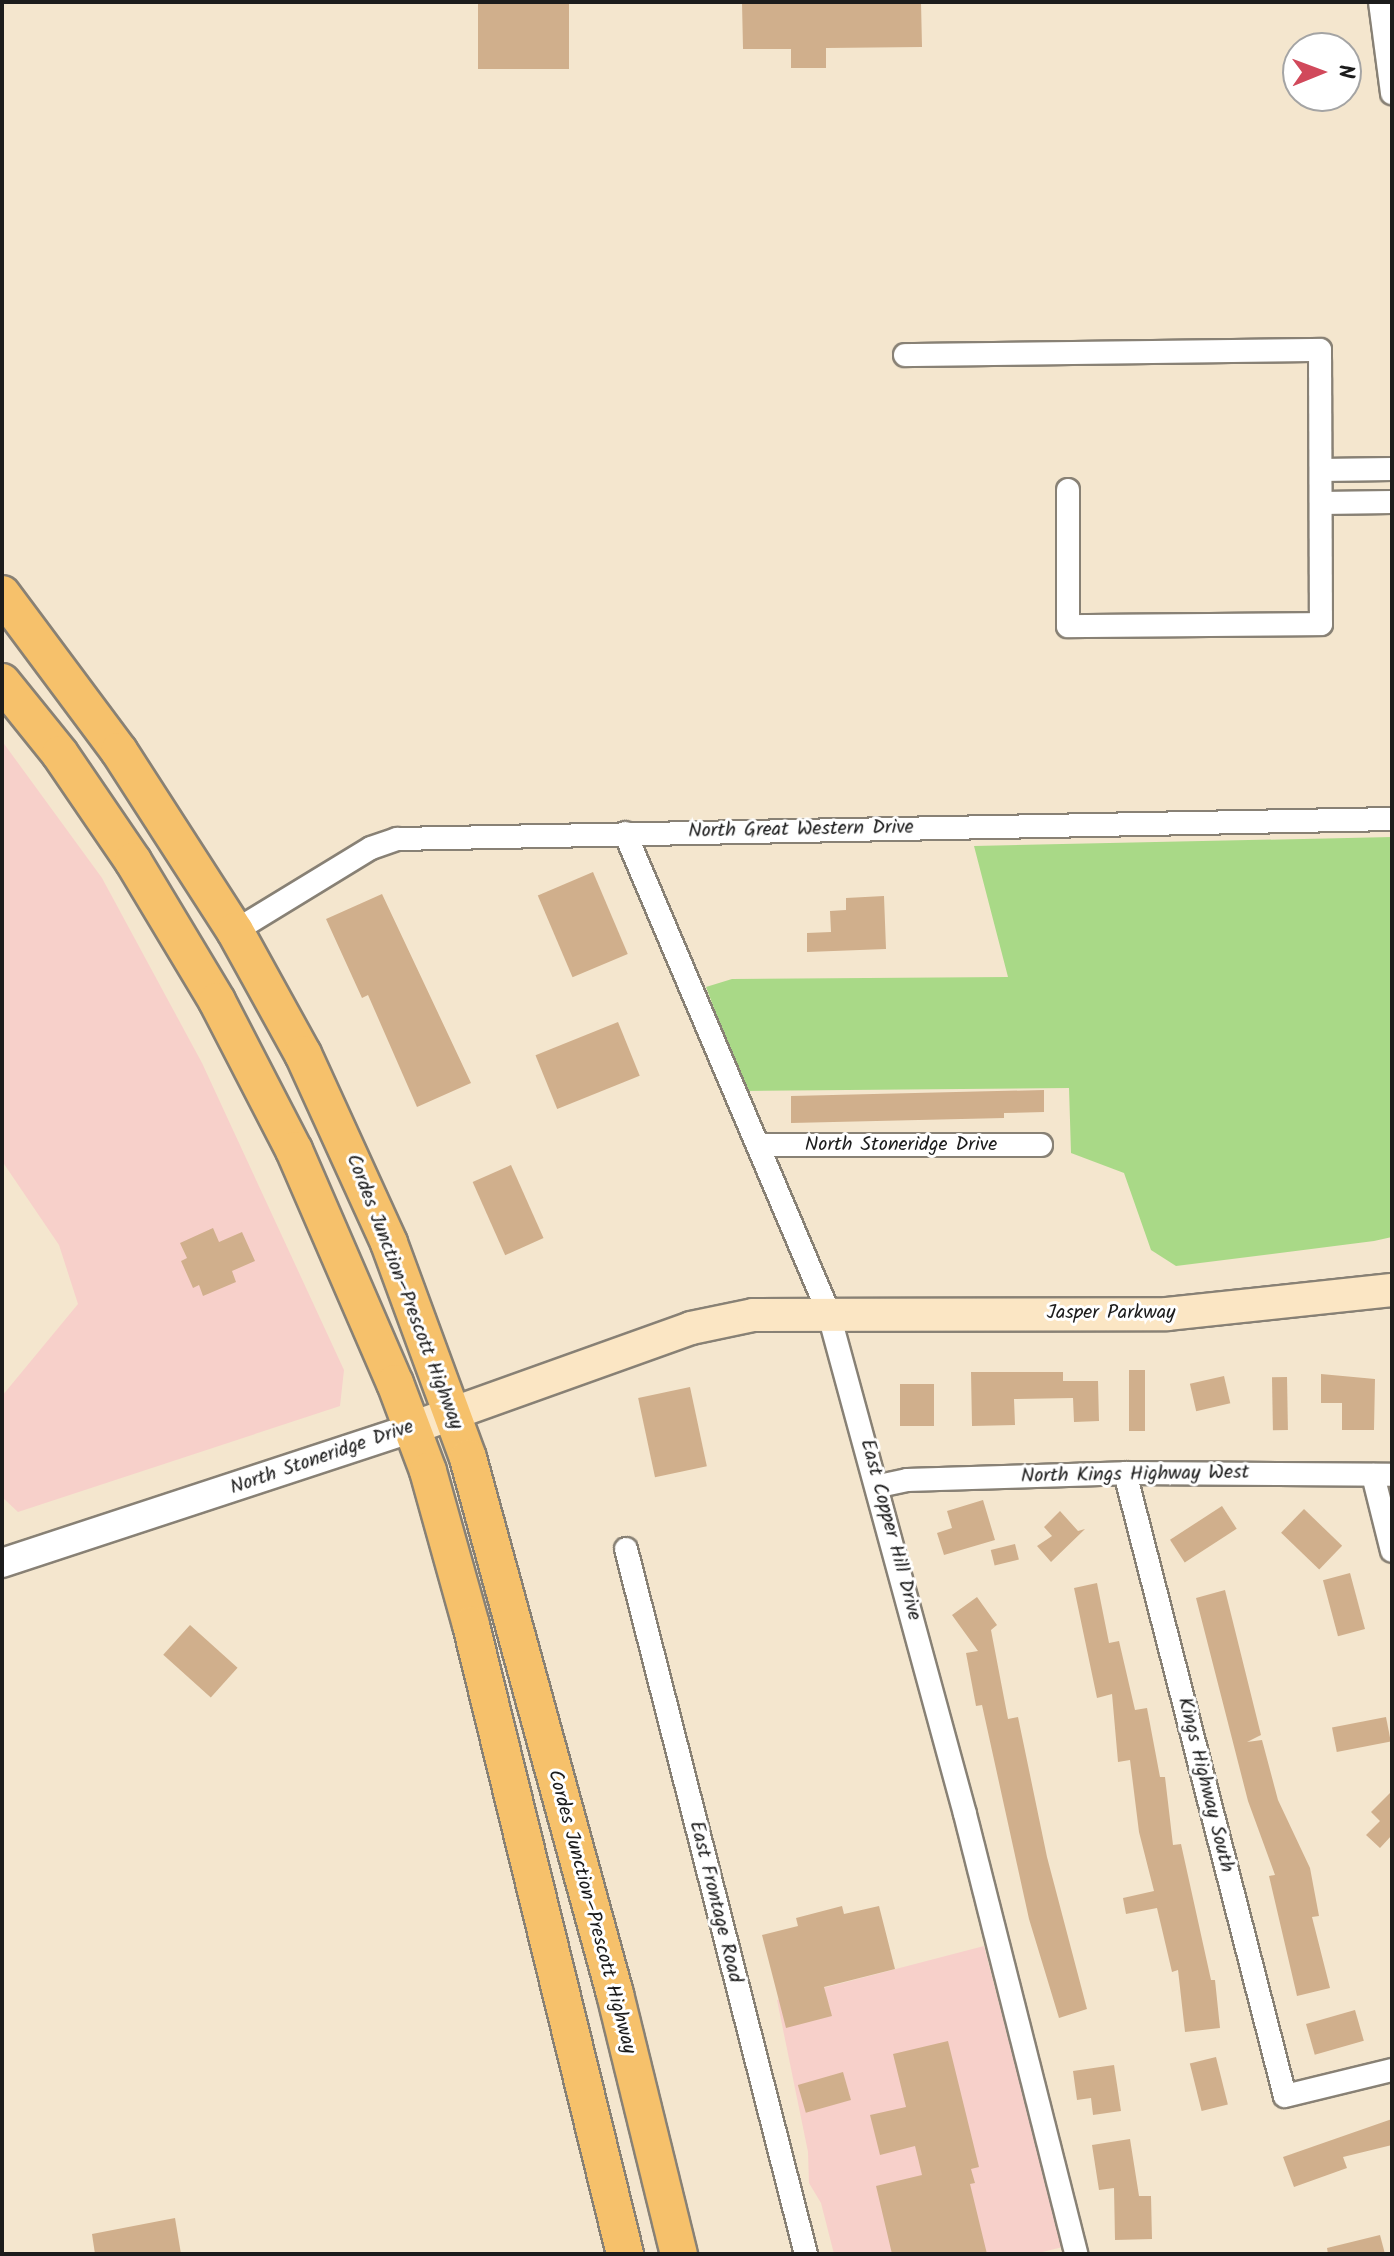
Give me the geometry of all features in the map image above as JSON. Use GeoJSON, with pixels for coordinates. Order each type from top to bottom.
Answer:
{"type":"FeatureCollection","features":[{"type":"Feature","properties":{"kind":"main road","name":"Cordes Junction–Prescott Highway"},"geometry":{"type":"LineString","coordinates":[[2,594],[119,751],[235,931],[362,1177],[453,1412],[615,1994],[679,2254]]}},
{"type":"Feature","properties":{"kind":"main road","name":"Cordes Junction–Prescott Highway"},"geometry":{"type":"LineString","coordinates":[[2,682],[60,754],[133,861],[217,1001],[294,1150],[412,1428],[478,1654],[625,2254]]}},
{"type":"Feature","properties":{"kind":"main road","name":"Jasper Parkway"},"geometry":{"type":"LineString","coordinates":[[828,1311],[1167,1314],[1392,1290]]}},
{"type":"Feature","properties":{"kind":"main road","name":"North Stoneridge Drive"},"geometry":{"type":"LineString","coordinates":[[412,1428],[691,1328],[753,1315],[828,1311]]}},
{"type":"Feature","properties":{"kind":"street"},"geometry":{"type":"LineString","coordinates":[[1380,2],[1392,93]]}},
{"type":"Feature","properties":{"kind":"street"},"geometry":{"type":"LineString","coordinates":[[905,355],[1320,350],[1321,624],[1068,626],[1068,490]]}},
{"type":"Feature","properties":{"kind":"street"},"geometry":{"type":"LineString","coordinates":[[1321,470],[1392,469]]}},
{"type":"Feature","properties":{"kind":"street"},"geometry":{"type":"LineString","coordinates":[[1321,503],[1392,502]]}},
{"type":"Feature","properties":{"kind":"street","name":"North Great Western Drive"},"geometry":{"type":"LineString","coordinates":[[235,931],[371,848],[397,839],[1392,819]]}},
{"type":"Feature","properties":{"kind":"street","name":"East Copper Hill Drive"},"geometry":{"type":"LineString","coordinates":[[625,833],[828,1311],[879,1486],[1076,2254]]}},
{"type":"Feature","properties":{"kind":"street","name":"North Stoneridge Drive"},"geometry":{"type":"LineString","coordinates":[[760,1145],[1041,1145]]}},
{"type":"Feature","properties":{"kind":"street","name":"North Stoneridge Drive"},"geometry":{"type":"LineString","coordinates":[[2,1563],[412,1428]]}},
{"type":"Feature","properties":{"kind":"street","name":"North Kings Highway West"},"geometry":{"type":"LineString","coordinates":[[879,1486],[907,1480],[1125,1473],[1382,1475]]}},
{"type":"Feature","properties":{"kind":"street","name":"Kings Highway South"},"geometry":{"type":"LineString","coordinates":[[1125,1473],[1285,2096],[1392,2070]]}},
{"type":"Feature","properties":{"kind":"street"},"geometry":{"type":"LineString","coordinates":[[1382,1475],[1392,1551]]}},
{"type":"Feature","properties":{"kind":"street","name":"East Frontage Road"},"geometry":{"type":"LineString","coordinates":[[626,1549],[806,2254]]}},
{"type":"Feature","properties":{"kind":"shaded area"},"geometry":{"type":"Polygon","coordinates":[[[2,741],[102,878],[202,1063],[344,1370],[340,1406],[18,1512],[2,1497],[2,1396],[78,1304],[59,1245],[2,1161],[2,741]]]}},
{"type":"Feature","properties":{"kind":"shaded area"},"geometry":{"type":"Polygon","coordinates":[[[984,1946],[1063,2247],[1034,2254],[834,2254],[821,2203],[809,2183],[808,2152],[777,2000],[984,1946]]]}},
{"type":"Feature","properties":{"kind":"green space"},"geometry":{"type":"Polygon","coordinates":[[[1392,837],[1392,1237],[1374,1241],[1176,1266],[1151,1250],[1124,1173],[1071,1153],[1069,1088],[745,1091],[706,987],[732,979],[1008,977],[974,846],[1392,837]]]}},
{"type":"Feature","properties":{"kind":"building"},"geometry":{"type":"Polygon","coordinates":[[[478,2],[569,2],[569,69],[478,69],[478,2]]]}},
{"type":"Feature","properties":{"kind":"building"},"geometry":{"type":"Polygon","coordinates":[[[742,2],[921,2],[922,47],[826,48],[826,68],[791,68],[791,49],[743,49],[742,2]]]}},
{"type":"Feature","properties":{"kind":"building"},"geometry":{"type":"Polygon","coordinates":[[[593,872],[628,954],[573,977],[538,895],[593,872]]]}},
{"type":"Feature","properties":{"kind":"building"},"geometry":{"type":"Polygon","coordinates":[[[382,894],[471,1083],[417,1107],[368,995],[362,998],[326,919],[382,894]]]}},
{"type":"Feature","properties":{"kind":"building"},"geometry":{"type":"Polygon","coordinates":[[[884,896],[886,949],[807,952],[807,933],[831,932],[830,911],[846,910],[846,898],[884,896]]]}},
{"type":"Feature","properties":{"kind":"building"},"geometry":{"type":"Polygon","coordinates":[[[618,1022],[640,1076],[557,1109],[535,1055],[618,1022]]]}},
{"type":"Feature","properties":{"kind":"building"},"geometry":{"type":"Polygon","coordinates":[[[1044,1090],[1044,1112],[1004,1113],[1004,1118],[791,1123],[791,1096],[1044,1090]]]}},
{"type":"Feature","properties":{"kind":"building"},"geometry":{"type":"Polygon","coordinates":[[[511,1165],[544,1238],[505,1255],[473,1182],[511,1165]]]}},
{"type":"Feature","properties":{"kind":"building"},"geometry":{"type":"Polygon","coordinates":[[[213,1228],[219,1242],[242,1232],[255,1261],[232,1271],[236,1282],[203,1296],[199,1285],[193,1288],[181,1261],[187,1258],[180,1243],[213,1228]]]}},
{"type":"Feature","properties":{"kind":"building"},"geometry":{"type":"Polygon","coordinates":[[[1129,1370],[1145,1370],[1145,1431],[1129,1431],[1129,1370]]]}},
{"type":"Feature","properties":{"kind":"building"},"geometry":{"type":"Polygon","coordinates":[[[971,1372],[1063,1372],[1063,1381],[1098,1381],[1099,1421],[1074,1422],[1073,1398],[1014,1399],[1015,1425],[972,1426],[971,1372]]]}},
{"type":"Feature","properties":{"kind":"building"},"geometry":{"type":"Polygon","coordinates":[[[1321,1374],[1375,1379],[1374,1430],[1342,1430],[1342,1403],[1321,1403],[1321,1374]]]}},
{"type":"Feature","properties":{"kind":"building"},"geometry":{"type":"Polygon","coordinates":[[[1224,1376],[1230,1403],[1196,1411],[1190,1384],[1224,1376]]]}},
{"type":"Feature","properties":{"kind":"building"},"geometry":{"type":"Polygon","coordinates":[[[1272,1377],[1287,1377],[1288,1430],[1273,1430],[1272,1377]]]}},
{"type":"Feature","properties":{"kind":"building"},"geometry":{"type":"Polygon","coordinates":[[[900,1384],[934,1384],[934,1426],[900,1426],[900,1384]]]}},
{"type":"Feature","properties":{"kind":"building"},"geometry":{"type":"Polygon","coordinates":[[[690,1387],[707,1466],[655,1477],[638,1398],[690,1387]]]}},
{"type":"Feature","properties":{"kind":"building"},"geometry":{"type":"Polygon","coordinates":[[[983,1500],[995,1540],[944,1555],[937,1533],[952,1528],[947,1511],[983,1500]]]}},
{"type":"Feature","properties":{"kind":"building"},"geometry":{"type":"Polygon","coordinates":[[[1222,1506],[1237,1529],[1185,1562],[1170,1540],[1222,1506]]]}},
{"type":"Feature","properties":{"kind":"building"},"geometry":{"type":"Polygon","coordinates":[[[1304,1509],[1342,1546],[1319,1570],[1281,1533],[1304,1509]]]}},
{"type":"Feature","properties":{"kind":"building"},"geometry":{"type":"Polygon","coordinates":[[[1060,1511],[1078,1531],[1085,1529],[1051,1562],[1037,1546],[1052,1536],[1044,1527],[1060,1511]]]}},
{"type":"Feature","properties":{"kind":"building"},"geometry":{"type":"Polygon","coordinates":[[[1015,1544],[1019,1560],[995,1566],[991,1550],[1015,1544]]]}},
{"type":"Feature","properties":{"kind":"building"},"geometry":{"type":"Polygon","coordinates":[[[1350,1573],[1365,1629],[1338,1636],[1323,1580],[1350,1573]]]}},
{"type":"Feature","properties":{"kind":"building"},"geometry":{"type":"Polygon","coordinates":[[[1097,1583],[1109,1643],[1119,1641],[1135,1710],[1147,1708],[1160,1777],[1165,1777],[1173,1845],[1181,1844],[1211,1980],[1215,1980],[1220,2028],[1185,2032],[1178,1970],[1172,1972],[1157,1908],[1126,1914],[1123,1898],[1154,1891],[1139,1832],[1130,1760],[1118,1762],[1112,1694],[1097,1698],[1074,1588],[1097,1583]]]}},
{"type":"Feature","properties":{"kind":"building"},"geometry":{"type":"Polygon","coordinates":[[[1225,1590],[1261,1735],[1247,1742],[1262,1740],[1278,1800],[1310,1868],[1319,1916],[1312,1917],[1330,1988],[1297,1996],[1269,1876],[1275,1875],[1248,1801],[1196,1598],[1225,1590]]]}},
{"type":"Feature","properties":{"kind":"building"},"geometry":{"type":"Polygon","coordinates":[[[977,1597],[997,1625],[991,1630],[1008,1719],[1018,1717],[1047,1857],[1087,2009],[1059,2018],[1029,1919],[982,1705],[976,1706],[966,1653],[978,1651],[952,1615],[977,1597]]]}},
{"type":"Feature","properties":{"kind":"building"},"geometry":{"type":"Polygon","coordinates":[[[190,1625],[238,1668],[211,1698],[163,1655],[190,1625]]]}},
{"type":"Feature","properties":{"kind":"building"},"geometry":{"type":"Polygon","coordinates":[[[1386,1717],[1391,1742],[1337,1752],[1332,1727],[1386,1717]]]}},
{"type":"Feature","properties":{"kind":"building"},"geometry":{"type":"Polygon","coordinates":[[[1392,1791],[1392,1835],[1380,1848],[1366,1835],[1380,1821],[1371,1812],[1392,1791]]]}},
{"type":"Feature","properties":{"kind":"building"},"geometry":{"type":"Polygon","coordinates":[[[842,1906],[844,1914],[879,1906],[895,1969],[824,1987],[832,2016],[786,2028],[762,1935],[798,1926],[796,1918],[842,1906]]]}},
{"type":"Feature","properties":{"kind":"building"},"geometry":{"type":"Polygon","coordinates":[[[1355,2010],[1364,2041],[1315,2055],[1306,2024],[1355,2010]]]}},
{"type":"Feature","properties":{"kind":"building"},"geometry":{"type":"Polygon","coordinates":[[[948,2041],[979,2167],[971,2169],[975,2183],[970,2184],[987,2254],[892,2254],[876,2186],[922,2175],[915,2146],[880,2155],[870,2115],[906,2107],[893,2054],[948,2041]]]}},
{"type":"Feature","properties":{"kind":"building"},"geometry":{"type":"Polygon","coordinates":[[[1216,2057],[1228,2105],[1202,2111],[1190,2064],[1216,2057]]]}},
{"type":"Feature","properties":{"kind":"building"},"geometry":{"type":"Polygon","coordinates":[[[1114,2065],[1121,2111],[1093,2115],[1091,2098],[1077,2100],[1073,2071],[1114,2065]]]}},
{"type":"Feature","properties":{"kind":"building"},"geometry":{"type":"Polygon","coordinates":[[[843,2072],[851,2100],[806,2113],[798,2085],[843,2072]]]}},
{"type":"Feature","properties":{"kind":"building"},"geometry":{"type":"Polygon","coordinates":[[[1392,2119],[1392,2145],[1343,2157],[1347,2168],[1294,2187],[1283,2157],[1392,2119]]]}},
{"type":"Feature","properties":{"kind":"building"},"geometry":{"type":"Polygon","coordinates":[[[1130,2139],[1139,2196],[1151,2196],[1152,2239],[1115,2240],[1114,2188],[1099,2190],[1092,2145],[1130,2139]]]}},
{"type":"Feature","properties":{"kind":"building"},"geometry":{"type":"Polygon","coordinates":[[[175,2218],[181,2254],[95,2254],[92,2234],[175,2218]]]}},
{"type":"Feature","properties":{"kind":"building"},"geometry":{"type":"Polygon","coordinates":[[[1380,2235],[1385,2254],[1328,2254],[1327,2248],[1380,2235]]]}}]}
